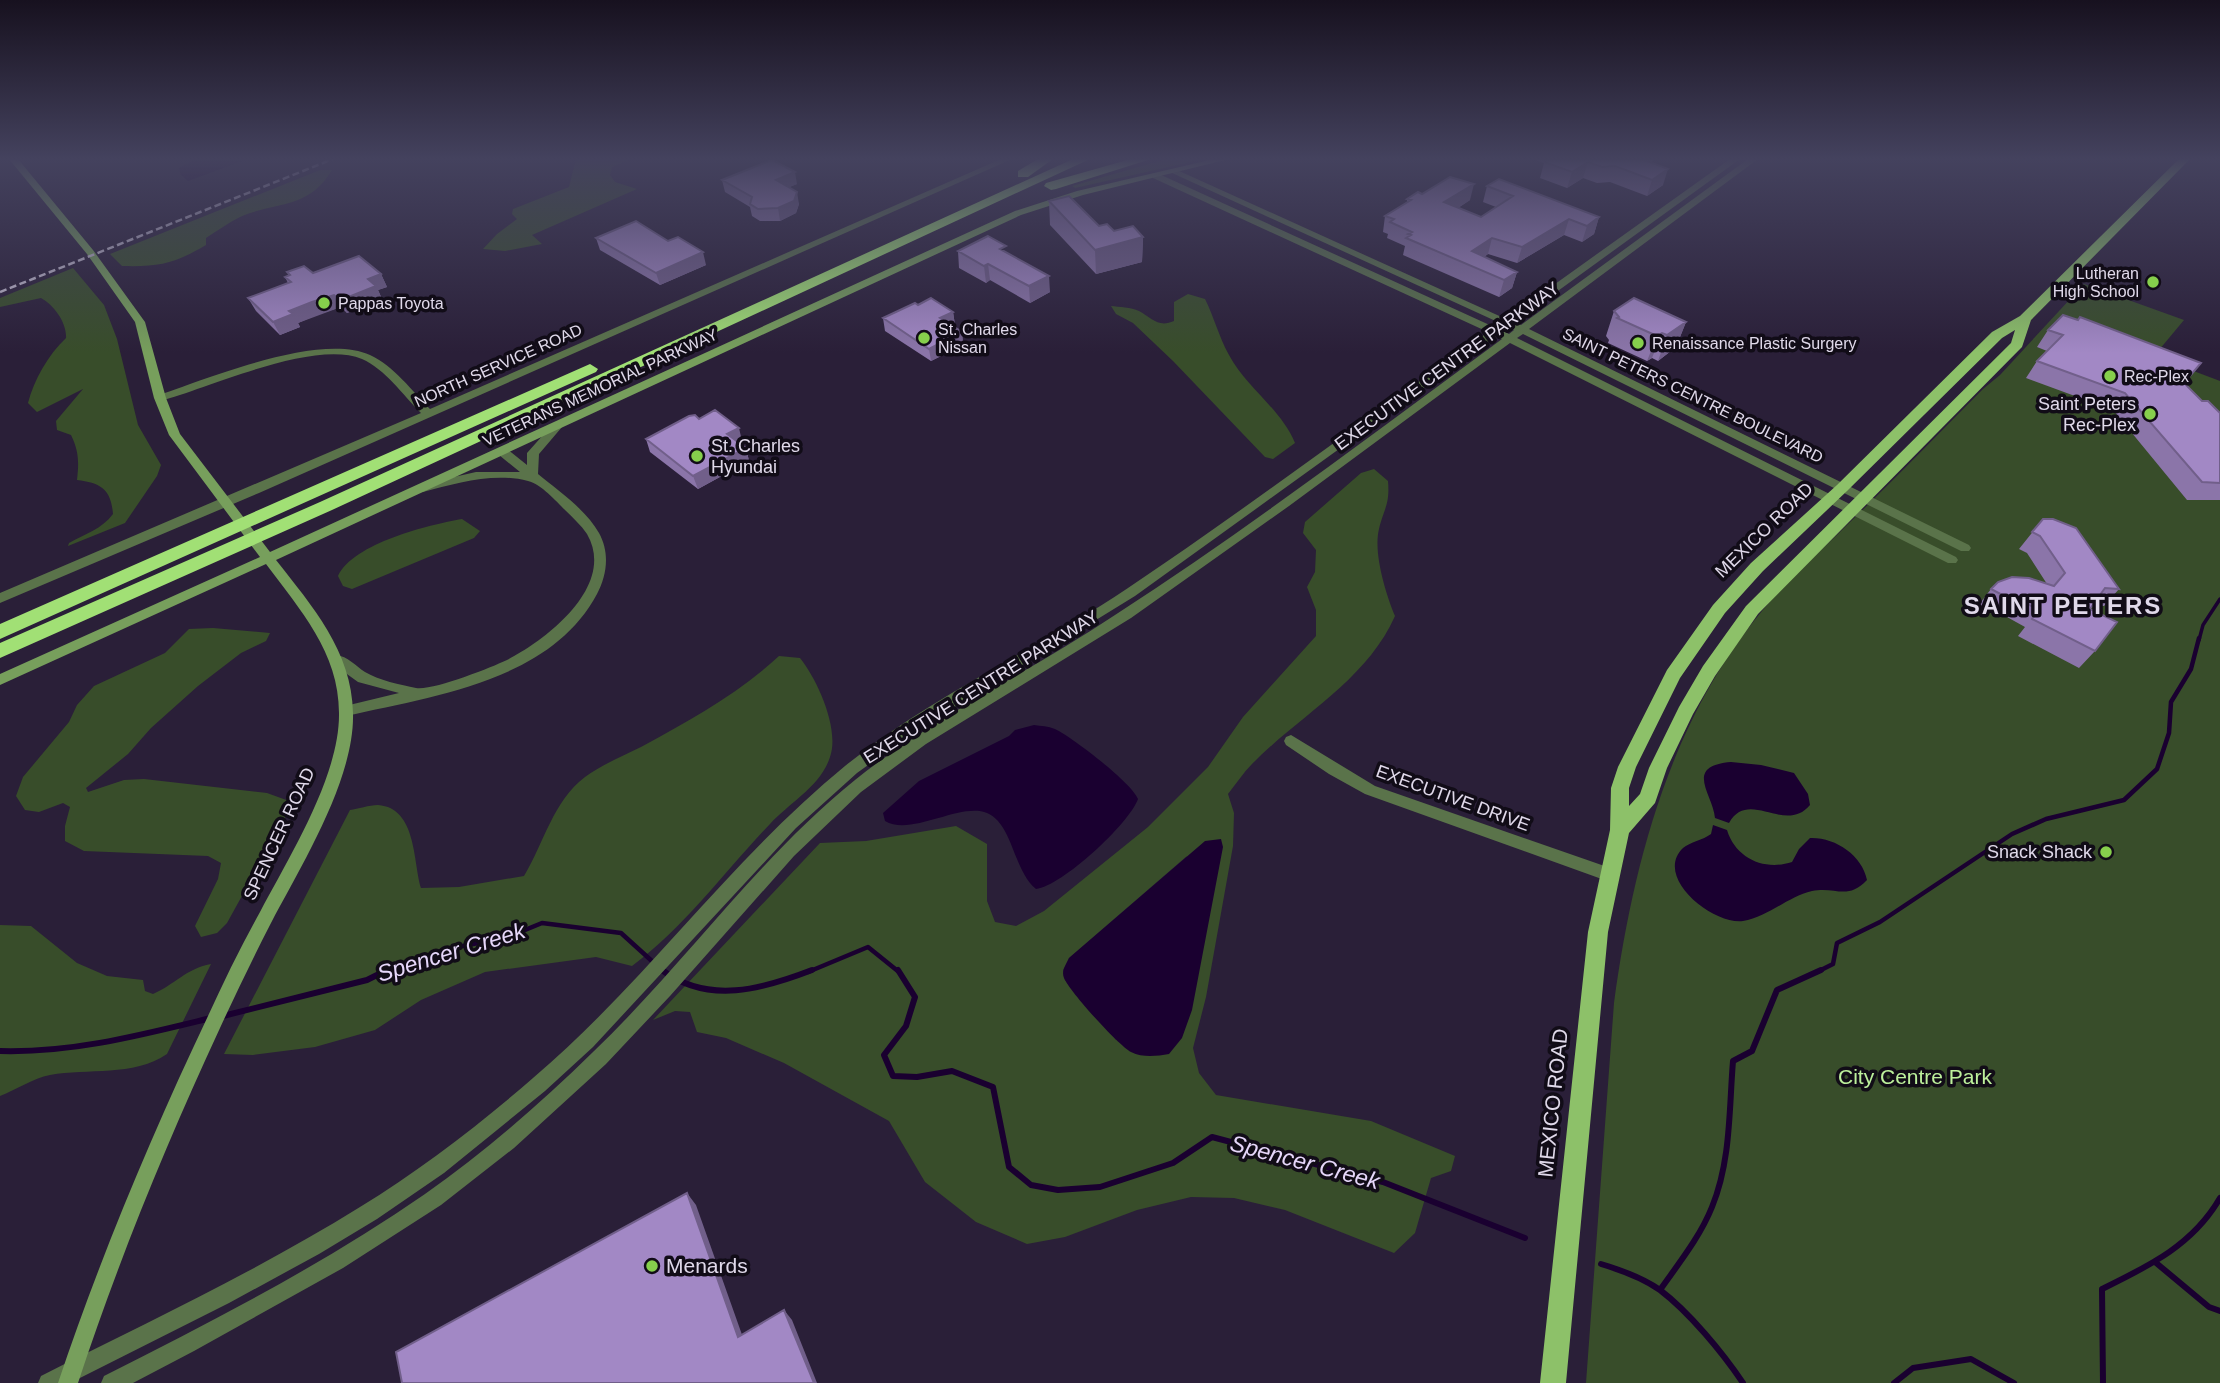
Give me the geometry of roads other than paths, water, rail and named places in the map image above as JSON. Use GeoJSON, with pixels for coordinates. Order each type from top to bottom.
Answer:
{"type":"FeatureCollection","features":[{"type":"Feature","properties":{"kind":"highway"},"geometry":{"type":"LineString","coordinates":[[0,632],[913,224]]}},
{"type":"Feature","properties":{"kind":"highway"},"geometry":{"type":"LineString","coordinates":[[0,651],[944,224]]}},
{"type":"Feature","properties":{"kind":"highway"},"geometry":{"type":"LineString","coordinates":[[937,227],[947,224]]}},
{"type":"Feature","properties":{"kind":"main road","name":"SPENCER ROAD"},"geometry":{"type":"LineString","coordinates":[[66,224],[140,322],[160,398],[175,435],[320,627],[338,660],[344,681],[346,711],[343,746],[319,811],[197,1056],[94,1300],[70,1376]]}},
{"type":"Feature","properties":{"kind":"main road","name":"VETERANS MEMORIAL PARKWAY"},"geometry":{"type":"LineString","coordinates":[[0,680],[503,452],[995,224]]}},
{"type":"Feature","properties":{"kind":"main road","name":"MEXICO ROAD"},"geometry":{"type":"LineString","coordinates":[[1553,1383],[1598,932],[1620,830],[1620,788],[1627,767],[1673,674],[1734,592],[1997,335],[2025,319],[2120,224]]}},
{"type":"Feature","properties":{"kind":"main road","name":"MEXICO ROAD"},"geometry":{"type":"LineString","coordinates":[[1620,830],[1648,798],[1658,768],[1685,712],[1734,634],[1765,596],[2017,344],[2025,319]]}},
{"type":"Feature","properties":{"kind":"street","name":"NORTH SERVICE ROAD"},"geometry":{"type":"LineString","coordinates":[[0,598],[861,224]]}},
{"type":"Feature","properties":{"kind":"street","name":"SAINT PETERS CENTRE BOULEVARD"},"geometry":{"type":"LineString","coordinates":[[1260,224],[1494,331],[1515,333],[1836,494],[1965,548]]}},
{"type":"Feature","properties":{"kind":"street","name":"SAINT PETERS CENTRE BOULEVARD"},"geometry":{"type":"LineString","coordinates":[[1288,224],[1506,322],[1515,333]]}},
{"type":"Feature","properties":{"kind":"street","name":"EXECUTIVE CENTRE PARKWAY"},"geometry":{"type":"LineString","coordinates":[[48,1383],[70,1376],[222,1296],[370,1212],[481,1134],[539,1085],[629,997],[791,824],[825,791],[876,750],[1130,593],[1645,224]]}},
{"type":"Feature","properties":{"kind":"street","name":"EXECUTIVE CENTRE PARKWAY"},"geometry":{"type":"LineString","coordinates":[[111,1383],[293,1289],[413,1214],[542,1110],[648,1010],[813,828],[888,763],[954,718],[1123,617],[1665,224]]}},
{"type":"Feature","properties":{"kind":"street"},"geometry":{"type":"LineString","coordinates":[[160,398],[295,358],[344,352],[364,356],[375,363],[428,413]]}},
{"type":"Feature","properties":{"kind":"street"},"geometry":{"type":"LineString","coordinates":[[532,477],[533,453],[556,427]]}},
{"type":"Feature","properties":{"kind":"street"},"geometry":{"type":"LineString","coordinates":[[346,711],[491,672],[524,657],[564,628],[593,591],[600,559],[593,535],[587,526],[503,452]]}},
{"type":"Feature","properties":{"kind":"street"},"geometry":{"type":"LineString","coordinates":[[423,488],[504,472],[532,477]]}},
{"type":"Feature","properties":{"kind":"street","name":"SAINT PETERS CENTRE BOULEVARD"},"geometry":{"type":"LineString","coordinates":[[1858,504],[1952,560]]}},
{"type":"Feature","properties":{"kind":"street"},"geometry":{"type":"LineString","coordinates":[[338,660],[363,678],[387,687],[417,693]]}},
{"type":"Feature","properties":{"kind":"street","name":"EXECUTIVE DRIVE"},"geometry":{"type":"LineString","coordinates":[[1291,741],[1334,770],[1393,799],[1610,875]]}},
{"type":"Feature","properties":{"kind":"waterway"},"geometry":{"type":"LineString","coordinates":[[2199,640],[2203,625],[2220,599]]}},
{"type":"Feature","properties":{"kind":"waterway"},"geometry":{"type":"LineString","coordinates":[[1821,970],[1833,964],[1837,943],[1880,922],[2012,834],[2046,819],[2124,800],[2157,769],[2169,733],[2171,702],[2191,669],[2199,638]]}},
{"type":"Feature","properties":{"kind":"waterway","name":"Spencer Creek"},"geometry":{"type":"LineString","coordinates":[[384,972],[443,950],[508,937],[542,923],[621,933],[664,972]]}},
{"type":"Feature","properties":{"kind":"waterway","name":"Spencer Creek"},"geometry":{"type":"LineString","coordinates":[[808,972],[868,947],[899,972]]}},
{"type":"Feature","properties":{"kind":"waterway","name":"Spencer Creek"},"geometry":{"type":"LineString","coordinates":[[223,1016],[367,980],[387,970]]}},
{"type":"Feature","properties":{"kind":"waterway","name":"Spencer Creek"},"geometry":{"type":"LineString","coordinates":[[662,970],[680,981],[717,990],[755,988],[812,970]]}},
{"type":"Feature","properties":{"kind":"waterway","name":"Spencer Creek"},"geometry":{"type":"LineString","coordinates":[[898,970],[915,997],[906,1026],[884,1055],[893,1076],[917,1077],[952,1071],[993,1087],[1009,1167],[1031,1185],[1058,1190],[1100,1187],[1173,1163],[1212,1137],[1383,1182],[1525,1238]]}},
{"type":"Feature","properties":{"kind":"waterway"},"geometry":{"type":"LineString","coordinates":[[1660,1290],[1689,1250],[1712,1207],[1718,1189],[1728,1135],[1733,1061],[1752,1051],[1777,990],[1821,970]]}},
{"type":"Feature","properties":{"kind":"waterway"},"geometry":{"type":"LineString","coordinates":[[1817,972],[1821,970]]}},
{"type":"Feature","properties":{"kind":"waterway","name":"Spencer Creek"},"geometry":{"type":"LineString","coordinates":[[0,1051],[80,1046],[211,1018]]}},
{"type":"Feature","properties":{"kind":"waterway","name":"Spencer Creek"},"geometry":{"type":"LineString","coordinates":[[2103,1383],[2102,1289],[2153,1262],[2183,1241],[2197,1229],[2220,1198]]}},
{"type":"Feature","properties":{"kind":"waterway"},"geometry":{"type":"LineString","coordinates":[[2155,1262],[2209,1307],[2220,1311]]}},
{"type":"Feature","properties":{"kind":"waterway","name":"Spencer Creek"},"geometry":{"type":"LineString","coordinates":[[1601,1264],[1660,1290]]}},
{"type":"Feature","properties":{"kind":"waterway","name":"Spencer Creek"},"geometry":{"type":"LineString","coordinates":[[1660,1290],[1705,1334],[1743,1383]]}},
{"type":"Feature","properties":{"kind":"waterway","name":"Spencer Creek"},"geometry":{"type":"LineString","coordinates":[[1894,1383],[1913,1368],[1971,1359],[2014,1383]]}},
{"type":"Feature","properties":{"kind":"railway"},"geometry":{"type":"LineString","coordinates":[[0,292],[171,224]]}},
{"type":"Feature","properties":{"kind":"place","name":"Lutheran High School"},"geometry":{"type":"Point","coordinates":[2153,282]}},
{"type":"Feature","properties":{"kind":"place","name":"Pappas Toyota"},"geometry":{"type":"Point","coordinates":[324,303]}},
{"type":"Feature","properties":{"kind":"place","name":"St. Charles Nissan"},"geometry":{"type":"Point","coordinates":[924,338]}},
{"type":"Feature","properties":{"kind":"place","name":"Renaissance Plastic Surgery"},"geometry":{"type":"Point","coordinates":[1638,343]}},
{"type":"Feature","properties":{"kind":"place","name":"Rec-Plex"},"geometry":{"type":"Point","coordinates":[2110,376]}},
{"type":"Feature","properties":{"kind":"place","name":"Saint Peters Rec-Plex"},"geometry":{"type":"Point","coordinates":[2150,414]}},
{"type":"Feature","properties":{"kind":"place","name":"St. Charles Hyundai"},"geometry":{"type":"Point","coordinates":[697,456]}},
{"type":"Feature","properties":{"kind":"place","name":"Snack Shack"},"geometry":{"type":"Point","coordinates":[2106,852]}},
{"type":"Feature","properties":{"kind":"place","name":"Menards"},"geometry":{"type":"Point","coordinates":[652,1266]}},
{"type":"Feature","properties":{"kind":"district","name":"SAINT PETERS"},"geometry":{"type":"Point","coordinates":[2063,606]}},
{"type":"Feature","properties":{"kind":"park label","name":"City Centre Park"},"geometry":{"type":"Point","coordinates":[1915,1077]}}]}
